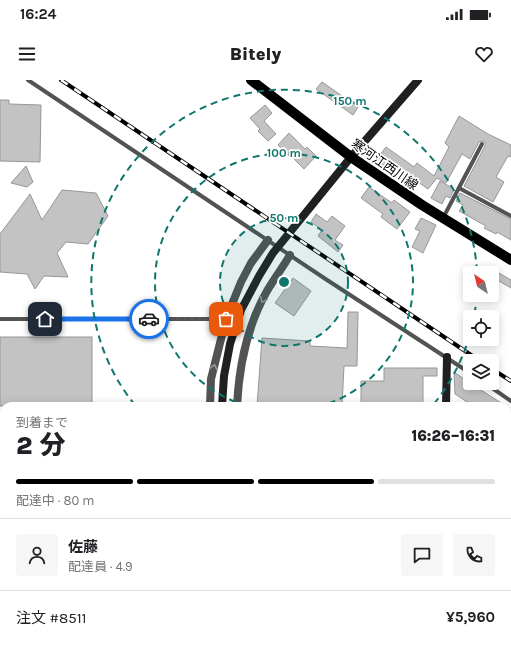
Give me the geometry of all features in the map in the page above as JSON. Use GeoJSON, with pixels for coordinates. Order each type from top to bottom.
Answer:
{"type":"FeatureCollection","features":[{"type":"Feature","properties":{"kind":"main road","name":"寒河江西川線"},"geometry":{"type":"LineString","coordinates":[[251,80],[351,157],[443,218],[511,260]]}},
{"type":"Feature","properties":{"kind":"street"},"geometry":{"type":"LineString","coordinates":[[222,402],[224,376],[230,344],[241,310],[259,276],[273,253],[351,157],[418,80]]}},
{"type":"Feature","properties":{"kind":"street"},"geometry":{"type":"LineString","coordinates":[[210,402],[211,379],[226,319],[241,282],[251,263],[268,240]]}},
{"type":"Feature","properties":{"kind":"street"},"geometry":{"type":"LineString","coordinates":[[237,402],[238,382],[243,356],[253,321],[267,292],[290,255]]}},
{"type":"Feature","properties":{"kind":"street"},"geometry":{"type":"LineString","coordinates":[[446,402],[447,357]]}},
{"type":"Feature","properties":{"kind":"lane"},"geometry":{"type":"LineString","coordinates":[[28,80],[290,255],[463,368]]}},
{"type":"Feature","properties":{"kind":"lane"},"geometry":{"type":"LineString","coordinates":[[443,218],[482,144]]}},
{"type":"Feature","properties":{"kind":"lane"},"geometry":{"type":"LineString","coordinates":[[459,188],[511,216]]}},
{"type":"Feature","properties":{"kind":"lane"},"geometry":{"type":"LineString","coordinates":[[0,319],[226,319]]}},
{"type":"Feature","properties":{"kind":"lane"},"geometry":{"type":"LineString","coordinates":[[495,390],[511,401]]}},
{"type":"Feature","properties":{"kind":"building"},"geometry":{"type":"Polygon","coordinates":[[[322,82],[358,107],[353,115],[316,89],[322,82]]]}},
{"type":"Feature","properties":{"kind":"building"},"geometry":{"type":"Polygon","coordinates":[[[0,100],[9,100],[9,104],[41,105],[40,162],[0,161],[0,100]]]}},
{"type":"Feature","properties":{"kind":"building"},"geometry":{"type":"Polygon","coordinates":[[[265,105],[272,113],[264,121],[276,134],[268,141],[258,131],[260,129],[250,118],[265,105]]]}},
{"type":"Feature","properties":{"kind":"building"},"geometry":{"type":"Polygon","coordinates":[[[459,116],[488,134],[511,145],[511,157],[508,156],[496,177],[504,182],[493,202],[464,186],[485,146],[485,142],[483,141],[479,142],[470,159],[462,154],[446,183],[437,178],[428,189],[391,163],[387,169],[376,160],[386,147],[414,167],[417,163],[434,176],[449,147],[445,143],[459,116]]]}},
{"type":"Feature","properties":{"kind":"building"},"geometry":{"type":"Polygon","coordinates":[[[289,133],[305,149],[307,147],[316,156],[304,169],[278,145],[289,133]]]}},
{"type":"Feature","properties":{"kind":"building"},"geometry":{"type":"Polygon","coordinates":[[[26,166],[33,182],[27,187],[11,183],[26,166]]]}},
{"type":"Feature","properties":{"kind":"building"},"geometry":{"type":"Polygon","coordinates":[[[440,181],[454,189],[450,198],[446,196],[442,204],[431,198],[440,181]]]}},
{"type":"Feature","properties":{"kind":"building"},"geometry":{"type":"Polygon","coordinates":[[[369,187],[392,203],[394,200],[410,212],[397,229],[381,217],[383,214],[361,198],[369,187]]]}},
{"type":"Feature","properties":{"kind":"building"},"geometry":{"type":"Polygon","coordinates":[[[62,190],[96,193],[108,216],[88,244],[66,242],[57,253],[68,277],[44,276],[35,289],[27,274],[0,272],[0,234],[30,194],[42,220],[62,190]]]}},
{"type":"Feature","properties":{"kind":"building"},"geometry":{"type":"Polygon","coordinates":[[[460,193],[511,219],[511,240],[497,232],[496,234],[484,228],[486,226],[459,211],[463,205],[456,201],[460,193]]]}},
{"type":"Feature","properties":{"kind":"building"},"geometry":{"type":"Polygon","coordinates":[[[316,214],[327,222],[332,216],[345,226],[335,240],[343,245],[338,252],[318,236],[322,230],[311,222],[316,214]]]}},
{"type":"Feature","properties":{"kind":"building"},"geometry":{"type":"Polygon","coordinates":[[[421,218],[436,225],[423,253],[412,247],[420,231],[415,229],[421,218]]]}},
{"type":"Feature","properties":{"kind":"building"},"geometry":{"type":"Polygon","coordinates":[[[499,273],[511,280],[511,288],[499,281],[499,273]]]}},
{"type":"Feature","properties":{"kind":"building"},"geometry":{"type":"Polygon","coordinates":[[[293,278],[311,291],[294,316],[275,303],[293,278]]]}},
{"type":"Feature","properties":{"kind":"building"},"geometry":{"type":"Polygon","coordinates":[[[348,312],[358,312],[357,366],[344,366],[342,402],[257,402],[262,338],[310,341],[310,346],[347,348],[348,312]]]}},
{"type":"Feature","properties":{"kind":"building"},"geometry":{"type":"Polygon","coordinates":[[[0,337],[92,337],[92,402],[0,402],[0,337]]]}},
{"type":"Feature","properties":{"kind":"building"},"geometry":{"type":"Polygon","coordinates":[[[384,368],[437,368],[437,376],[423,376],[423,402],[361,402],[361,381],[384,381],[384,368]]]}},
{"type":"Feature","properties":{"kind":"building"},"geometry":{"type":"Polygon","coordinates":[[[454,372],[463,378],[463,390],[481,390],[500,402],[467,402],[455,394],[454,372]]]}},
{"type":"Feature","properties":{"kind":"railway"},"geometry":{"type":"LineString","coordinates":[[61,80],[470,354]]}},
{"type":"Feature","properties":{"kind":"railway"},"geometry":{"type":"LineString","coordinates":[[499,373],[511,381]]}},
{"type":"Feature","properties":{"kind":"way so far"},"geometry":{"type":"LineString","coordinates":[[149,319],[226,319]]}},
{"type":"Feature","properties":{"kind":"route"},"geometry":{"type":"LineString","coordinates":[[45,319],[149,319]]}}]}
